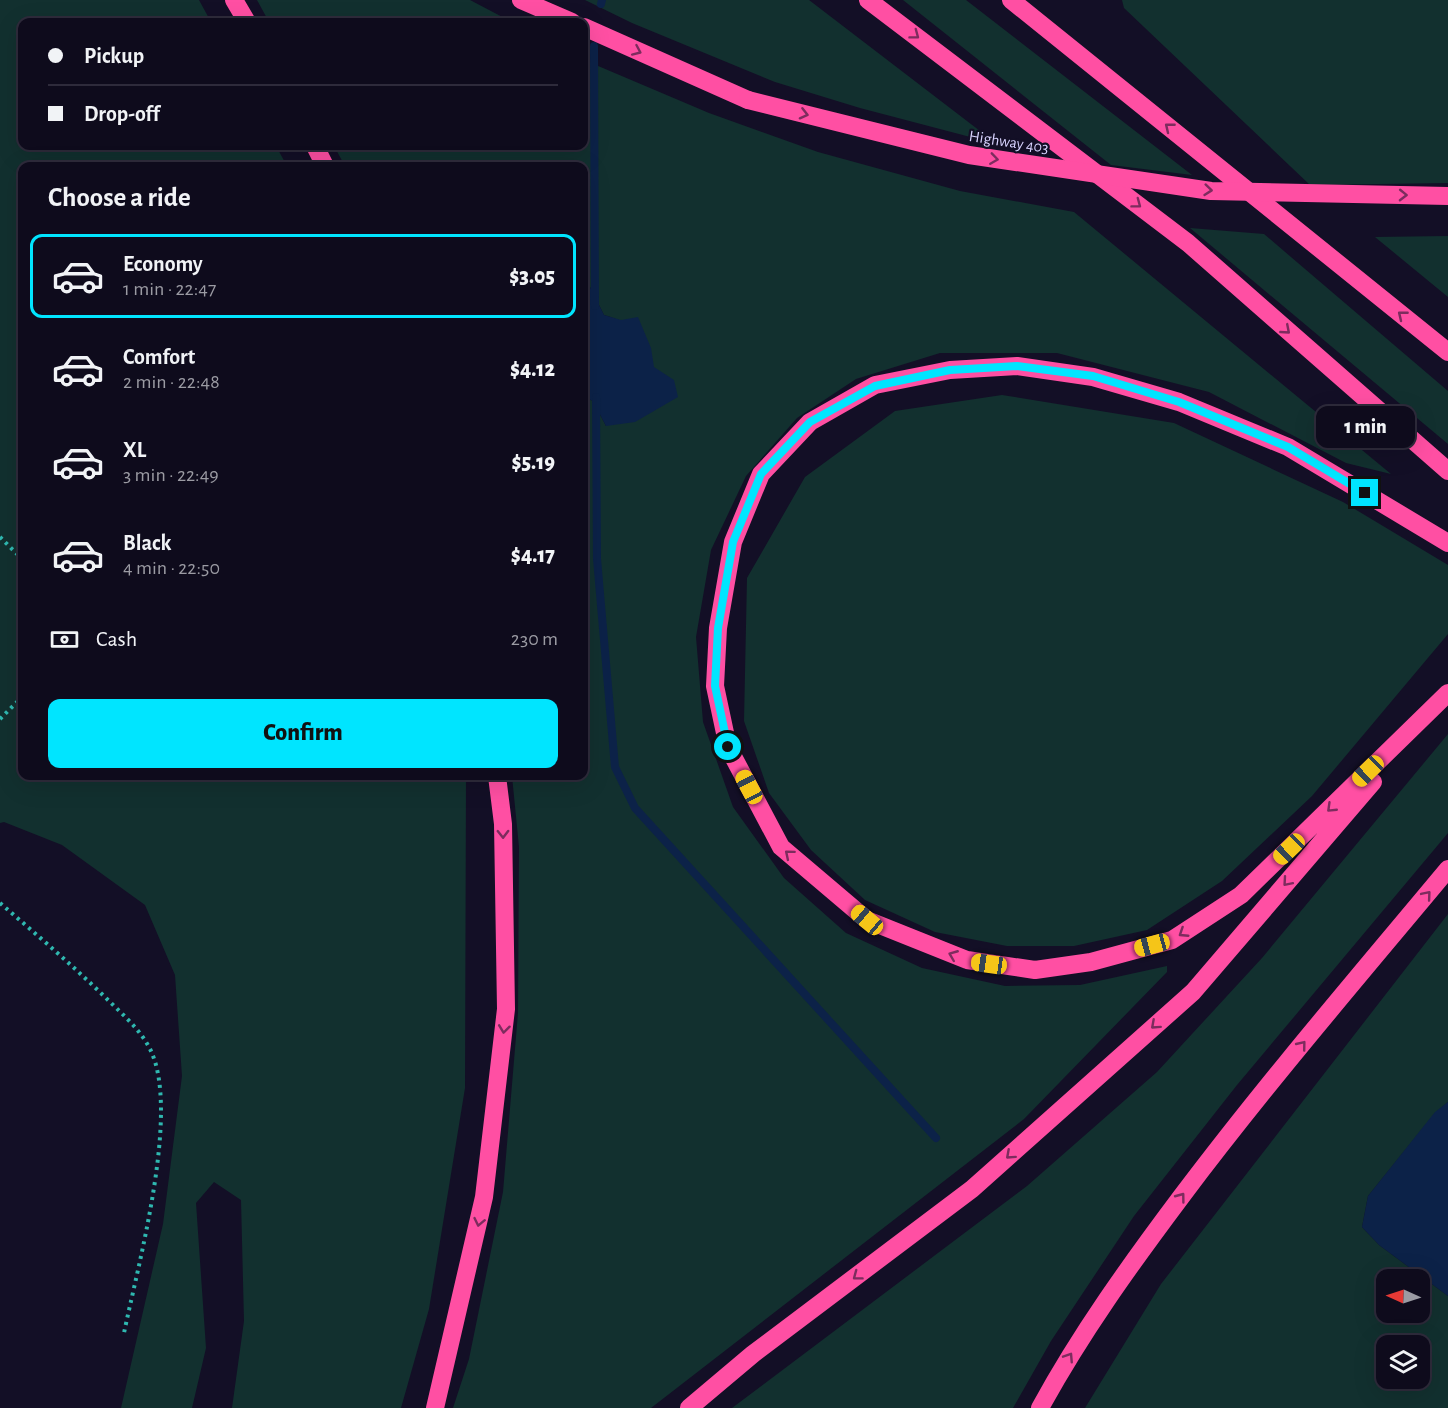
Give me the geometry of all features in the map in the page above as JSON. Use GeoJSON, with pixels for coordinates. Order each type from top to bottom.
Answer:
{"type":"FeatureCollection","features":[{"type":"Feature","properties":{"kind":"highway"},"geometry":{"type":"LineString","coordinates":[[234,0],[245,18]]}},
{"type":"Feature","properties":{"kind":"highway"},"geometry":{"type":"LineString","coordinates":[[521,0],[563,18]]}},
{"type":"Feature","properties":{"kind":"highway"},"geometry":{"type":"LineString","coordinates":[[868,0],[1188,243],[1448,471]]}},
{"type":"Feature","properties":{"kind":"highway"},"geometry":{"type":"LineString","coordinates":[[1011,0],[1448,352]]}},
{"type":"Feature","properties":{"kind":"highway","name":"Highway 403"},"geometry":{"type":"LineString","coordinates":[[588,29],[748,100],[969,156],[1211,191],[1448,196]]}},
{"type":"Feature","properties":{"kind":"highway"},"geometry":{"type":"LineString","coordinates":[[1448,543],[1288,447],[1179,402],[1093,376],[1017,366],[950,370],[875,386],[847,401],[810,422],[761,474],[733,542],[718,628],[715,686],[728,747],[781,847],[867,920],[967,960],[1035,970],[1091,962],[1172,940],[1241,895],[1448,694]]}},
{"type":"Feature","properties":{"kind":"highway"},"geometry":{"type":"LineString","coordinates":[[690,1408],[753,1354],[972,1189],[1193,992],[1448,694]]}},
{"type":"Feature","properties":{"kind":"highway"},"geometry":{"type":"LineString","coordinates":[[435,1408],[484,1197],[506,1009],[502,824],[497,780]]}},
{"type":"Feature","properties":{"kind":"highway"},"geometry":{"type":"LineString","coordinates":[[1040,1408],[1063,1366],[1122,1276],[1224,1140],[1448,869]]}},
{"type":"Feature","properties":{"kind":"path"},"geometry":{"type":"LineString","coordinates":[[0,537],[18,555]]}},
{"type":"Feature","properties":{"kind":"path"},"geometry":{"type":"LineString","coordinates":[[0,719],[18,700]]}},
{"type":"Feature","properties":{"kind":"path"},"geometry":{"type":"LineString","coordinates":[[0,903],[83,975],[136,1027],[150,1049],[159,1073],[162,1107],[158,1153],[146,1228],[124,1333]]}},
{"type":"Feature","properties":{"kind":"green space"},"geometry":{"type":"Polygon","coordinates":[[[0,0],[199,0],[209,18],[18,18],[18,150],[278,150],[285,162],[18,162],[18,780],[466,780],[465,1088],[429,1309],[401,1408],[232,1408],[244,1321],[241,1200],[214,1182],[196,1203],[206,1348],[192,1408],[121,1408],[163,1224],[182,1076],[175,975],[145,905],[62,845],[4,822],[0,823],[0,0]]]}},
{"type":"Feature","properties":{"kind":"green space"},"geometry":{"type":"Polygon","coordinates":[[[257,0],[470,0],[504,18],[267,18],[257,0]]]}},
{"type":"Feature","properties":{"kind":"green space"},"geometry":{"type":"Polygon","coordinates":[[[585,0],[809,0],[997,144],[860,108],[775,82],[632,23],[585,0]]]}},
{"type":"Feature","properties":{"kind":"green space"},"geometry":{"type":"Polygon","coordinates":[[[903,0],[966,0],[1192,175],[1111,165],[903,0]]]}},
{"type":"Feature","properties":{"kind":"green space"},"geometry":{"type":"Polygon","coordinates":[[[1122,0],[1448,0],[1448,183],[1310,185],[1124,8],[1122,0]]]}},
{"type":"Feature","properties":{"kind":"green space"},"geometry":{"type":"Polygon","coordinates":[[[588,62],[709,113],[818,152],[960,191],[1074,212],[1391,474],[1346,463],[1209,392],[1057,353],[940,353],[856,379],[797,418],[746,476],[711,550],[696,637],[703,722],[733,807],[784,878],[846,933],[922,968],[1005,986],[1080,985],[1167,966],[1167,972],[1024,1119],[651,1408],[453,1408],[469,1359],[503,1192],[518,1013],[519,847],[512,780],[588,780],[588,399],[593,401],[606,426],[653,367],[651,355],[639,332],[625,322],[604,315],[588,283],[588,162],[343,162],[336,150],[588,150],[588,62]]]}},
{"type":"Feature","properties":{"kind":"green space"},"geometry":{"type":"Polygon","coordinates":[[[1190,228],[1264,234],[1448,391],[1448,444],[1190,228]]]}},
{"type":"Feature","properties":{"kind":"green space"},"geometry":{"type":"Polygon","coordinates":[[[1448,236],[1448,297],[1375,237],[1448,236]]]}},
{"type":"Feature","properties":{"kind":"green space"},"geometry":{"type":"Polygon","coordinates":[[[1002,395],[1174,423],[1343,502],[1448,565],[1448,634],[1312,796],[1222,881],[1147,930],[1074,946],[1007,946],[935,932],[865,900],[811,850],[769,793],[744,721],[747,578],[805,477],[895,411],[1002,395]]]}},
{"type":"Feature","properties":{"kind":"green space"},"geometry":{"type":"Polygon","coordinates":[[[1448,734],[1448,833],[1237,1085],[1134,1216],[1051,1341],[1013,1408],[732,1408],[1027,1186],[1157,1072],[1262,958],[1448,734]]]}},
{"type":"Feature","properties":{"kind":"green space"},"geometry":{"type":"Polygon","coordinates":[[[1448,914],[1448,1102],[1435,1113],[1368,1196],[1362,1227],[1379,1245],[1411,1269],[1376,1269],[1376,1323],[1430,1323],[1430,1283],[1448,1296],[1448,1408],[1085,1408],[1161,1284],[1448,914]]]}},
{"type":"Feature","properties":{"kind":"water"},"geometry":{"type":"Polygon","coordinates":[[[588,283],[604,315],[621,320],[638,317],[651,348],[654,367],[674,380],[678,397],[635,422],[606,426],[593,401],[588,399],[588,283]]]}},
{"type":"Feature","properties":{"kind":"water"},"geometry":{"type":"Polygon","coordinates":[[[1448,1102],[1448,1296],[1430,1283],[1430,1269],[1411,1269],[1379,1245],[1362,1227],[1368,1196],[1435,1112],[1448,1102]]]}},
{"type":"Feature","properties":{"kind":"waterway"},"geometry":{"type":"LineString","coordinates":[[601,4],[602,0]]}},
{"type":"Feature","properties":{"kind":"waterway"},"geometry":{"type":"LineString","coordinates":[[594,46],[595,306]]}},
{"type":"Feature","properties":{"kind":"waterway"},"geometry":{"type":"LineString","coordinates":[[596,397],[597,559],[615,767],[635,808],[936,1138]]}},
{"type":"Feature","properties":{"kind":"route"},"geometry":{"type":"LineString","coordinates":[[728,747],[715,686],[718,628],[733,542],[761,474],[810,422],[875,386],[950,370],[1017,366],[1093,376],[1179,402],[1288,447],[1365,493]]}}]}
